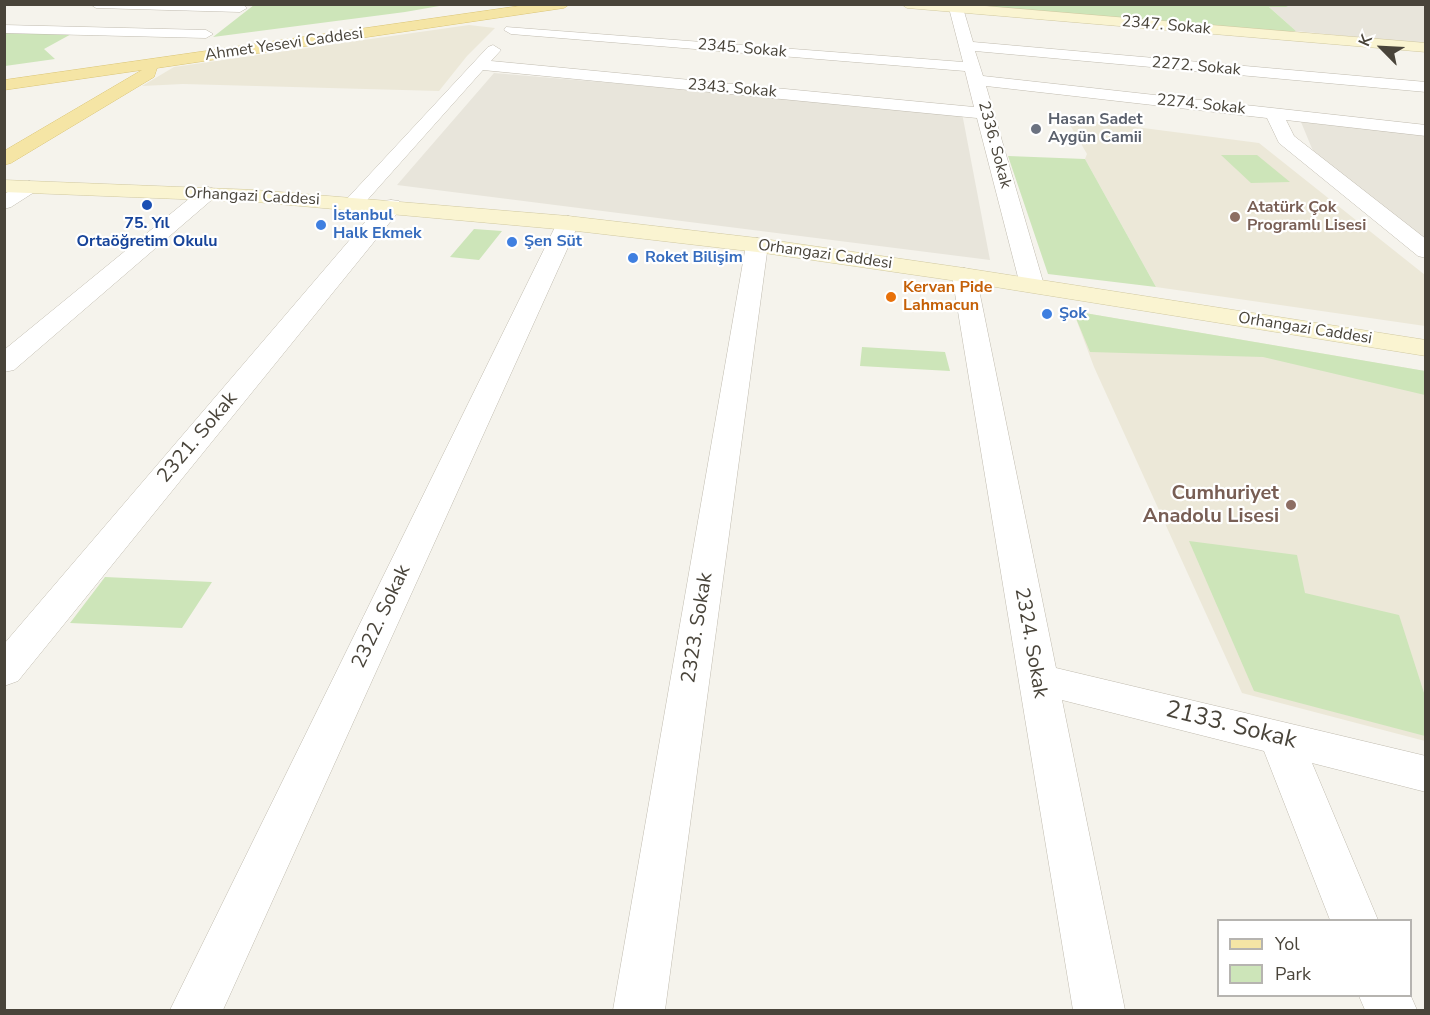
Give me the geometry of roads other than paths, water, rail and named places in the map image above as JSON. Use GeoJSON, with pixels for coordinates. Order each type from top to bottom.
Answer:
{"type":"FeatureCollection","features":[{"type":"Feature","properties":{"kind":"main road","name":"Ahmet Yesevi Caddesi"},"geometry":{"type":"LineString","coordinates":[[118,53],[210,31],[412,14],[484,4]]}},
{"type":"Feature","properties":{"kind":"main road","name":"Ahmet Yesevi Caddesi"},"geometry":{"type":"LineString","coordinates":[[4,85],[564,4]]}},
{"type":"Feature","properties":{"kind":"main road","name":"2347. Sokak"},"geometry":{"type":"LineString","coordinates":[[907,4],[956,6],[1425,48]]}},
{"type":"Feature","properties":{"kind":"main road"},"geometry":{"type":"LineString","coordinates":[[412,14],[447,7]]}},
{"type":"Feature","properties":{"kind":"main road"},"geometry":{"type":"LineString","coordinates":[[4,159],[148,74],[150,69],[147,65],[125,60],[71,59]]}},
{"type":"Feature","properties":{"kind":"main road","name":"Orhangazi Caddesi"},"geometry":{"type":"LineString","coordinates":[[4,186],[208,193],[354,203],[757,245],[964,274],[1425,348]]}},
{"type":"Feature","properties":{"kind":"street"},"geometry":{"type":"LineString","coordinates":[[96,4],[242,6]]}},
{"type":"Feature","properties":{"kind":"street"},"geometry":{"type":"LineString","coordinates":[[4,29],[210,31],[242,6]]}},
{"type":"Feature","properties":{"kind":"street","name":"2336. Sokak"},"geometry":{"type":"LineString","coordinates":[[956,6],[1032,285]]}},
{"type":"Feature","properties":{"kind":"street"},"geometry":{"type":"LineString","coordinates":[[354,203],[511,30],[517,20],[516,11]]}},
{"type":"Feature","properties":{"kind":"street","name":"2345. Sokak"},"geometry":{"type":"LineString","coordinates":[[511,30],[974,74]]}},
{"type":"Feature","properties":{"kind":"street","name":"2272. Sokak"},"geometry":{"type":"LineString","coordinates":[[967,46],[1425,87]]}},
{"type":"Feature","properties":{"kind":"street","name":"2343. Sokak"},"geometry":{"type":"LineString","coordinates":[[480,65],[985,113]]}},
{"type":"Feature","properties":{"kind":"street","name":"2274. Sokak"},"geometry":{"type":"LineString","coordinates":[[974,74],[1425,131]]}},
{"type":"Feature","properties":{"kind":"street"},"geometry":{"type":"LineString","coordinates":[[1273,113],[1286,139],[1425,251]]}},
{"type":"Feature","properties":{"kind":"street"},"geometry":{"type":"LineString","coordinates":[[4,203],[29,187]]}},
{"type":"Feature","properties":{"kind":"street"},"geometry":{"type":"LineString","coordinates":[[4,364],[208,193]]}},
{"type":"Feature","properties":{"kind":"street","name":"2321. Sokak"},"geometry":{"type":"LineString","coordinates":[[4,671],[391,206]]}},
{"type":"Feature","properties":{"kind":"street","name":"2322. Sokak"},"geometry":{"type":"LineString","coordinates":[[196,1011],[568,224]]}},
{"type":"Feature","properties":{"kind":"street","name":"2323. Sokak"},"geometry":{"type":"LineString","coordinates":[[639,1011],[757,245]]}},
{"type":"Feature","properties":{"kind":"street","name":"2324. Sokak"},"geometry":{"type":"LineString","coordinates":[[964,274],[1099,1011]]}},
{"type":"Feature","properties":{"kind":"street","name":"2133. Sokak"},"geometry":{"type":"LineString","coordinates":[[1037,679],[1425,774]]}},
{"type":"Feature","properties":{"kind":"street"},"geometry":{"type":"LineString","coordinates":[[1280,738],[1353,919]]}},
{"type":"Feature","properties":{"kind":"street"},"geometry":{"type":"LineString","coordinates":[[1384,997],[1391,1011]]}},
{"type":"Feature","properties":{"kind":"place","name":"Hasan Sadet Aygün Camii"},"geometry":{"type":"Point","coordinates":[1036,129]}},
{"type":"Feature","properties":{"kind":"place","name":"75. Yıl Ortaöğretim Okulu"},"geometry":{"type":"Point","coordinates":[147,205]}},
{"type":"Feature","properties":{"kind":"place","name":"Atatürk Çok Programlı Lisesi"},"geometry":{"type":"Point","coordinates":[1235,217]}},
{"type":"Feature","properties":{"kind":"place","name":"İstanbul Halk Ekmek"},"geometry":{"type":"Point","coordinates":[321,225]}},
{"type":"Feature","properties":{"kind":"place","name":"Şen Süt"},"geometry":{"type":"Point","coordinates":[512,242]}},
{"type":"Feature","properties":{"kind":"place","name":"Roket Bilişim"},"geometry":{"type":"Point","coordinates":[633,258]}},
{"type":"Feature","properties":{"kind":"place","name":"Kervan Pide Lahmacun"},"geometry":{"type":"Point","coordinates":[891,297]}},
{"type":"Feature","properties":{"kind":"place","name":"Şok"},"geometry":{"type":"Point","coordinates":[1047,314]}},
{"type":"Feature","properties":{"kind":"place","name":"Cumhuriyet Anadolu Lisesi"},"geometry":{"type":"Point","coordinates":[1291,505]}}]}
